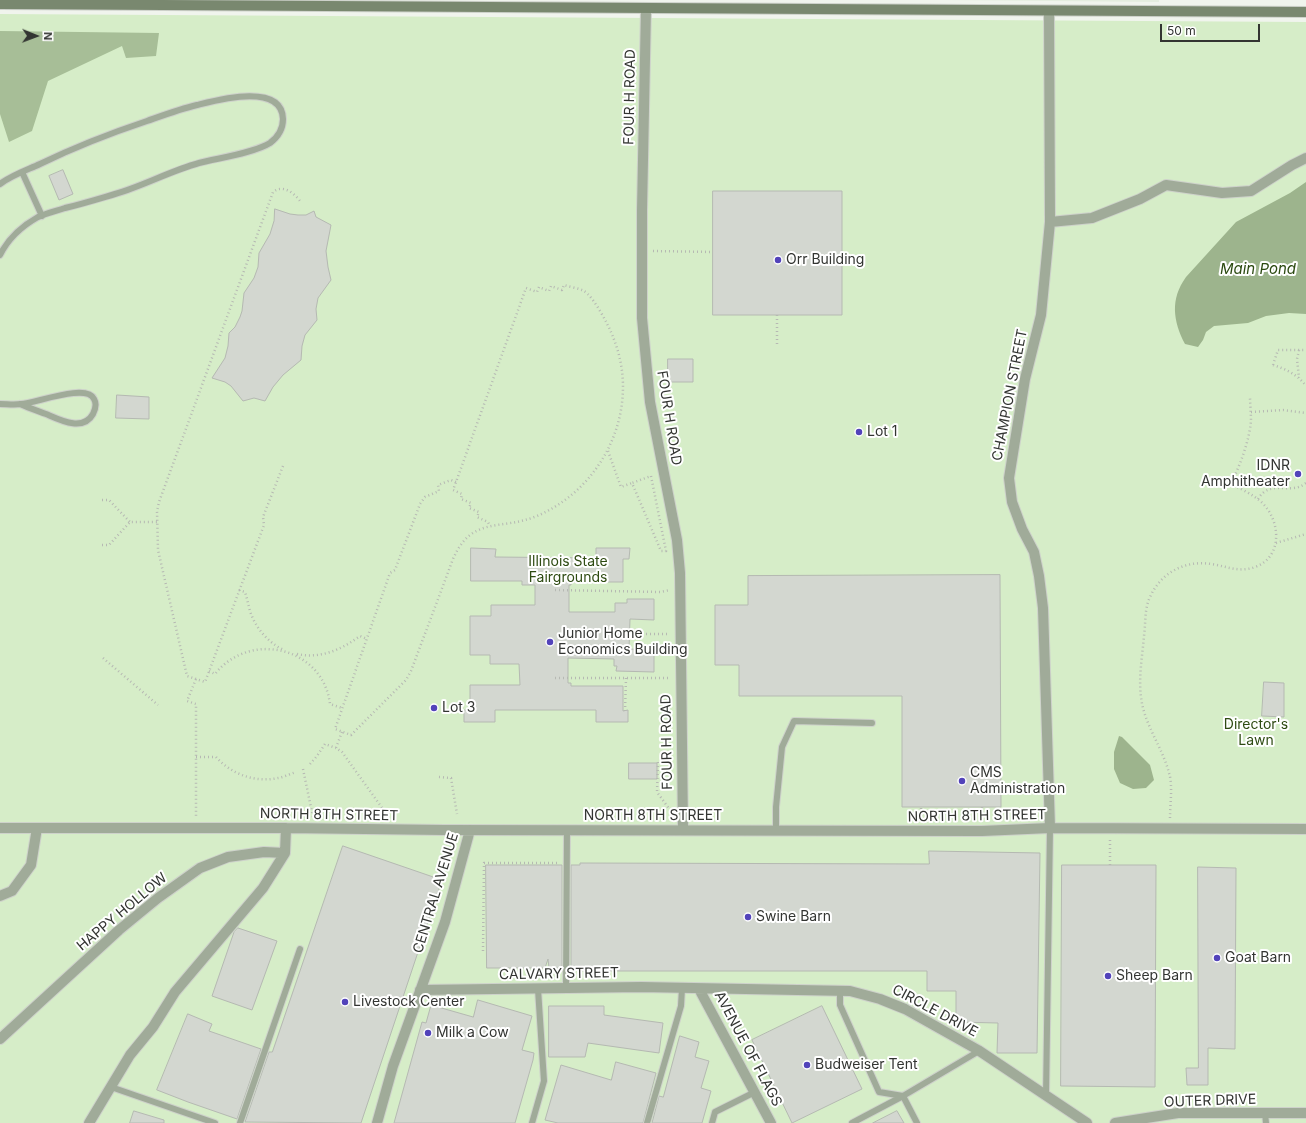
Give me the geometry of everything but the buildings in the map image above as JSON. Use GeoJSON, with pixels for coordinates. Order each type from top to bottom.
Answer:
{"type":"FeatureCollection","features":[{"type":"Feature","properties":{"kind":"main road"},"geometry":{"type":"LineString","coordinates":[[0,4],[71,2],[646,8],[1306,12]]}},
{"type":"Feature","properties":{"kind":"street","name":"FOUR H ROAD"},"geometry":{"type":"LineString","coordinates":[[646,8],[642,210],[642,318],[650,402],[678,548],[681,589],[680,635],[683,830]]}},
{"type":"Feature","properties":{"kind":"street","name":"CHAMPION STREET"},"geometry":{"type":"LineString","coordinates":[[1049,10],[1050,222],[1041,315],[1025,378],[1009,478],[1012,502],[1022,529],[1034,552],[1043,608],[1050,828]]}},
{"type":"Feature","properties":{"kind":"street"},"geometry":{"type":"LineString","coordinates":[[1050,222],[1092,218],[1140,200],[1166,185],[1222,193],[1251,191],[1306,158]]}},
{"type":"Feature","properties":{"kind":"street","name":"NORTH 8TH STREET"},"geometry":{"type":"LineString","coordinates":[[0,828],[982,831],[1050,828],[1306,829]]}},
{"type":"Feature","properties":{"kind":"street"},"geometry":{"type":"LineString","coordinates":[[0,896],[12,891],[31,865],[37,828]]}},
{"type":"Feature","properties":{"kind":"street"},"geometry":{"type":"LineString","coordinates":[[89,1123],[130,1055],[153,1027],[175,992],[263,888],[285,853],[286,828]]}},
{"type":"Feature","properties":{"kind":"street","name":"CENTRAL AVENUE"},"geometry":{"type":"LineString","coordinates":[[377,1123],[393,1066],[445,922],[470,830]]}},
{"type":"Feature","properties":{"kind":"street","name":"HAPPY HOLLOW"},"geometry":{"type":"LineString","coordinates":[[0,1039],[119,930],[158,898],[200,868],[228,857],[264,852],[285,853]]}},
{"type":"Feature","properties":{"kind":"street","name":"CALVARY STREET"},"geometry":{"type":"LineString","coordinates":[[420,990],[641,987],[699,989]]}},
{"type":"Feature","properties":{"kind":"street","name":"CIRCLE DRIVE"},"geometry":{"type":"LineString","coordinates":[[699,989],[850,991],[880,999],[905,1010],[979,1051],[1087,1123]]}},
{"type":"Feature","properties":{"kind":"street","name":"AVENUE OF FLAGS"},"geometry":{"type":"LineString","coordinates":[[699,989],[771,1123]]}},
{"type":"Feature","properties":{"kind":"street","name":"OUTER DRIVE"},"geometry":{"type":"LineString","coordinates":[[1115,1123],[1178,1113],[1265,1118],[1306,1113]]}},
{"type":"Feature","properties":{"kind":"lane"},"geometry":{"type":"LineString","coordinates":[[0,184],[22,172],[126,128],[190,107],[223,99],[247,95],[262,97],[275,102],[280,108],[283,117],[283,126],[278,136],[263,147],[199,163],[116,194],[42,216],[20,229],[4,247],[0,255]]}},
{"type":"Feature","properties":{"kind":"lane"},"geometry":{"type":"LineString","coordinates":[[22,172],[42,216]]}},
{"type":"Feature","properties":{"kind":"lane"},"geometry":{"type":"LineString","coordinates":[[0,404],[20,404],[76,392],[90,394],[95,399],[95,407],[92,415],[87,421],[79,423],[68,423],[20,404]]}},
{"type":"Feature","properties":{"kind":"lane"},"geometry":{"type":"LineString","coordinates":[[776,830],[776,807],[782,748],[794,721],[872,723]]}},
{"type":"Feature","properties":{"kind":"lane"},"geometry":{"type":"LineString","coordinates":[[1046,1096],[1050,828]]}},
{"type":"Feature","properties":{"kind":"lane"},"geometry":{"type":"LineString","coordinates":[[566,988],[567,830]]}},
{"type":"Feature","properties":{"kind":"lane"},"geometry":{"type":"LineString","coordinates":[[240,1123],[300,949]]}},
{"type":"Feature","properties":{"kind":"lane"},"geometry":{"type":"LineString","coordinates":[[647,1123],[681,1006],[682,988]]}},
{"type":"Feature","properties":{"kind":"lane"},"geometry":{"type":"LineString","coordinates":[[532,1123],[544,1081],[538,989]]}},
{"type":"Feature","properties":{"kind":"lane"},"geometry":{"type":"LineString","coordinates":[[840,991],[840,1005],[879,1092],[903,1096]]}},
{"type":"Feature","properties":{"kind":"lane"},"geometry":{"type":"LineString","coordinates":[[852,1123],[903,1096],[979,1051]]}},
{"type":"Feature","properties":{"kind":"lane"},"geometry":{"type":"LineString","coordinates":[[111,1088],[215,1123]]}},
{"type":"Feature","properties":{"kind":"lane"},"geometry":{"type":"LineString","coordinates":[[712,1123],[715,1112],[755,1092]]}},
{"type":"Feature","properties":{"kind":"lane"},"geometry":{"type":"LineString","coordinates":[[903,1096],[917,1123]]}},
{"type":"Feature","properties":{"kind":"path"},"geometry":{"type":"LineString","coordinates":[[282,466],[263,517],[264,525],[205,682],[187,676],[158,550],[157,511],[163,491],[274,192],[284,189],[294,193],[300,201]]}},
{"type":"Feature","properties":{"kind":"path"},"geometry":{"type":"LineString","coordinates":[[653,251],[714,252]]}},
{"type":"Feature","properties":{"kind":"path"},"geometry":{"type":"LineString","coordinates":[[456,482],[451,480],[438,485],[439,491],[425,497],[420,504],[395,570],[390,573],[335,729],[351,735],[406,680],[411,671],[458,548],[469,535],[490,526],[508,524],[536,516],[561,502],[580,488],[602,462],[608,451],[620,417],[623,388],[614,337],[600,311],[585,291],[564,285],[562,290],[552,286],[549,291],[539,287],[537,292],[526,288],[456,482],[453,490],[462,494],[460,499],[471,503],[469,508],[480,512],[477,517],[488,522],[490,526]]}},
{"type":"Feature","properties":{"kind":"path"},"geometry":{"type":"LineString","coordinates":[[777,315],[777,344]]}},
{"type":"Feature","properties":{"kind":"path"},"geometry":{"type":"LineString","coordinates":[[1306,350],[1278,350],[1273,365],[1292,373],[1306,386]]}},
{"type":"Feature","properties":{"kind":"path"},"geometry":{"type":"LineString","coordinates":[[1299,350],[1299,378]]}},
{"type":"Feature","properties":{"kind":"path"},"geometry":{"type":"LineString","coordinates":[[1171,828],[1170,774],[1147,720],[1143,708],[1140,689],[1147,606],[1151,595],[1162,580],[1177,568],[1199,563],[1218,565],[1231,569],[1246,569],[1256,567],[1264,563],[1274,551],[1277,534],[1271,515],[1266,506],[1258,499],[1231,484],[1248,435],[1251,412],[1250,396]]}},
{"type":"Feature","properties":{"kind":"path"},"geometry":{"type":"LineString","coordinates":[[1251,412],[1283,410],[1306,414]]}},
{"type":"Feature","properties":{"kind":"path"},"geometry":{"type":"LineString","coordinates":[[608,451],[621,487],[651,476],[666,550],[661,552],[632,483]]}},
{"type":"Feature","properties":{"kind":"path"},"geometry":{"type":"LineString","coordinates":[[1258,499],[1262,492],[1273,488],[1295,488],[1303,486],[1306,483]]}},
{"type":"Feature","properties":{"kind":"path"},"geometry":{"type":"LineString","coordinates":[[102,500],[109,500],[130,522],[157,522]]}},
{"type":"Feature","properties":{"kind":"path"},"geometry":{"type":"LineString","coordinates":[[102,546],[109,545],[130,522]]}},
{"type":"Feature","properties":{"kind":"path"},"geometry":{"type":"LineString","coordinates":[[1276,543],[1306,534]]}},
{"type":"Feature","properties":{"kind":"path"},"geometry":{"type":"LineString","coordinates":[[239,590],[245,592],[250,611],[259,629],[280,648],[292,653],[308,664],[322,680],[328,692],[330,704],[342,708]]}},
{"type":"Feature","properties":{"kind":"path"},"geometry":{"type":"LineString","coordinates":[[555,590],[660,592],[672,590]]}},
{"type":"Feature","properties":{"kind":"path"},"geometry":{"type":"LineString","coordinates":[[630,634],[680,635]]}},
{"type":"Feature","properties":{"kind":"path"},"geometry":{"type":"LineString","coordinates":[[209,671],[215,674],[219,668],[231,659],[245,652],[254,650],[272,649],[299,655],[318,655],[343,647],[360,636],[367,639]]}},
{"type":"Feature","properties":{"kind":"path"},"geometry":{"type":"LineString","coordinates":[[103,658],[158,705]]}},
{"type":"Feature","properties":{"kind":"path"},"geometry":{"type":"LineString","coordinates":[[555,678],[668,678]]}},
{"type":"Feature","properties":{"kind":"path"},"geometry":{"type":"LineString","coordinates":[[625,710],[626,678]]}},
{"type":"Feature","properties":{"kind":"path"},"geometry":{"type":"LineString","coordinates":[[196,679],[187,701],[196,704],[196,818]]}},
{"type":"Feature","properties":{"kind":"path"},"geometry":{"type":"LineString","coordinates":[[336,748],[342,732]]}},
{"type":"Feature","properties":{"kind":"path"},"geometry":{"type":"LineString","coordinates":[[310,764],[324,744],[336,748],[342,752],[385,812],[385,820]]}},
{"type":"Feature","properties":{"kind":"path"},"geometry":{"type":"LineString","coordinates":[[196,757],[216,757],[232,771],[258,778],[277,778],[296,772]]}},
{"type":"Feature","properties":{"kind":"path"},"geometry":{"type":"LineString","coordinates":[[670,762],[657,762],[657,792],[670,810]]}},
{"type":"Feature","properties":{"kind":"path"},"geometry":{"type":"LineString","coordinates":[[303,769],[313,818]]}},
{"type":"Feature","properties":{"kind":"path"},"geometry":{"type":"LineString","coordinates":[[439,777],[450,778],[458,814]]}},
{"type":"Feature","properties":{"kind":"path"},"geometry":{"type":"LineString","coordinates":[[982,807],[982,823]]}},
{"type":"Feature","properties":{"kind":"path"},"geometry":{"type":"LineString","coordinates":[[921,814],[921,820]]}},
{"type":"Feature","properties":{"kind":"path"},"geometry":{"type":"LineString","coordinates":[[1110,828],[1110,865]]}},
{"type":"Feature","properties":{"kind":"path"},"geometry":{"type":"LineString","coordinates":[[483,951],[484,863],[567,863]]}},
{"type":"Feature","properties":{"kind":"shaded area"},"geometry":{"type":"Polygon","coordinates":[[[942,0],[1159,0],[1159,2],[942,0]]]}},
{"type":"Feature","properties":{"kind":"shaded area"},"geometry":{"type":"Polygon","coordinates":[[[0,31],[159,33],[156,56],[126,58],[122,46],[48,81],[32,131],[9,142],[0,114],[0,31]]]}},
{"type":"Feature","properties":{"kind":"green space","name":"Illinois State Fairgrounds"},"geometry":{"type":"Polygon","coordinates":[[[0,14],[1306,22],[1306,1123],[0,1123],[0,14]]]}},
{"type":"Feature","properties":{"kind":"water","name":"Main Pond"},"geometry":{"type":"Polygon","coordinates":[[[1306,182],[1306,314],[1289,313],[1266,316],[1248,323],[1214,326],[1206,332],[1198,347],[1185,344],[1178,327],[1175,302],[1177,294],[1186,277],[1236,222],[1290,193],[1306,182]]]}},
{"type":"Feature","properties":{"kind":"water"},"geometry":{"type":"Polygon","coordinates":[[[1119,736],[1122,737],[1150,765],[1154,780],[1146,788],[1133,789],[1120,783],[1114,769],[1114,752],[1119,736]]]}},
{"type":"Feature","properties":{"kind":"place","name":"Orr Building"},"geometry":{"type":"Point","coordinates":[778,260]}},
{"type":"Feature","properties":{"kind":"place","name":"Lot 1"},"geometry":{"type":"Point","coordinates":[859,432]}},
{"type":"Feature","properties":{"kind":"place","name":"IDNR Amphitheater"},"geometry":{"type":"Point","coordinates":[1298,474]}},
{"type":"Feature","properties":{"kind":"place","name":"Junior Home Economics Building"},"geometry":{"type":"Point","coordinates":[550,642]}},
{"type":"Feature","properties":{"kind":"place","name":"Lot 3"},"geometry":{"type":"Point","coordinates":[434,708]}},
{"type":"Feature","properties":{"kind":"place","name":"CMS Administration"},"geometry":{"type":"Point","coordinates":[962,781]}},
{"type":"Feature","properties":{"kind":"place","name":"Swine Barn"},"geometry":{"type":"Point","coordinates":[748,917]}},
{"type":"Feature","properties":{"kind":"place","name":"Goat Barn"},"geometry":{"type":"Point","coordinates":[1217,958]}},
{"type":"Feature","properties":{"kind":"place","name":"Sheep Barn"},"geometry":{"type":"Point","coordinates":[1108,976]}},
{"type":"Feature","properties":{"kind":"place","name":"Livestock Center"},"geometry":{"type":"Point","coordinates":[345,1002]}},
{"type":"Feature","properties":{"kind":"place","name":"Milk a Cow"},"geometry":{"type":"Point","coordinates":[428,1033]}},
{"type":"Feature","properties":{"kind":"place","name":"Budweiser Tent"},"geometry":{"type":"Point","coordinates":[807,1065]}},
{"type":"Feature","properties":{"kind":"park label","name":"Director's Lawn"},"geometry":{"type":"Point","coordinates":[1256,734]}}]}
